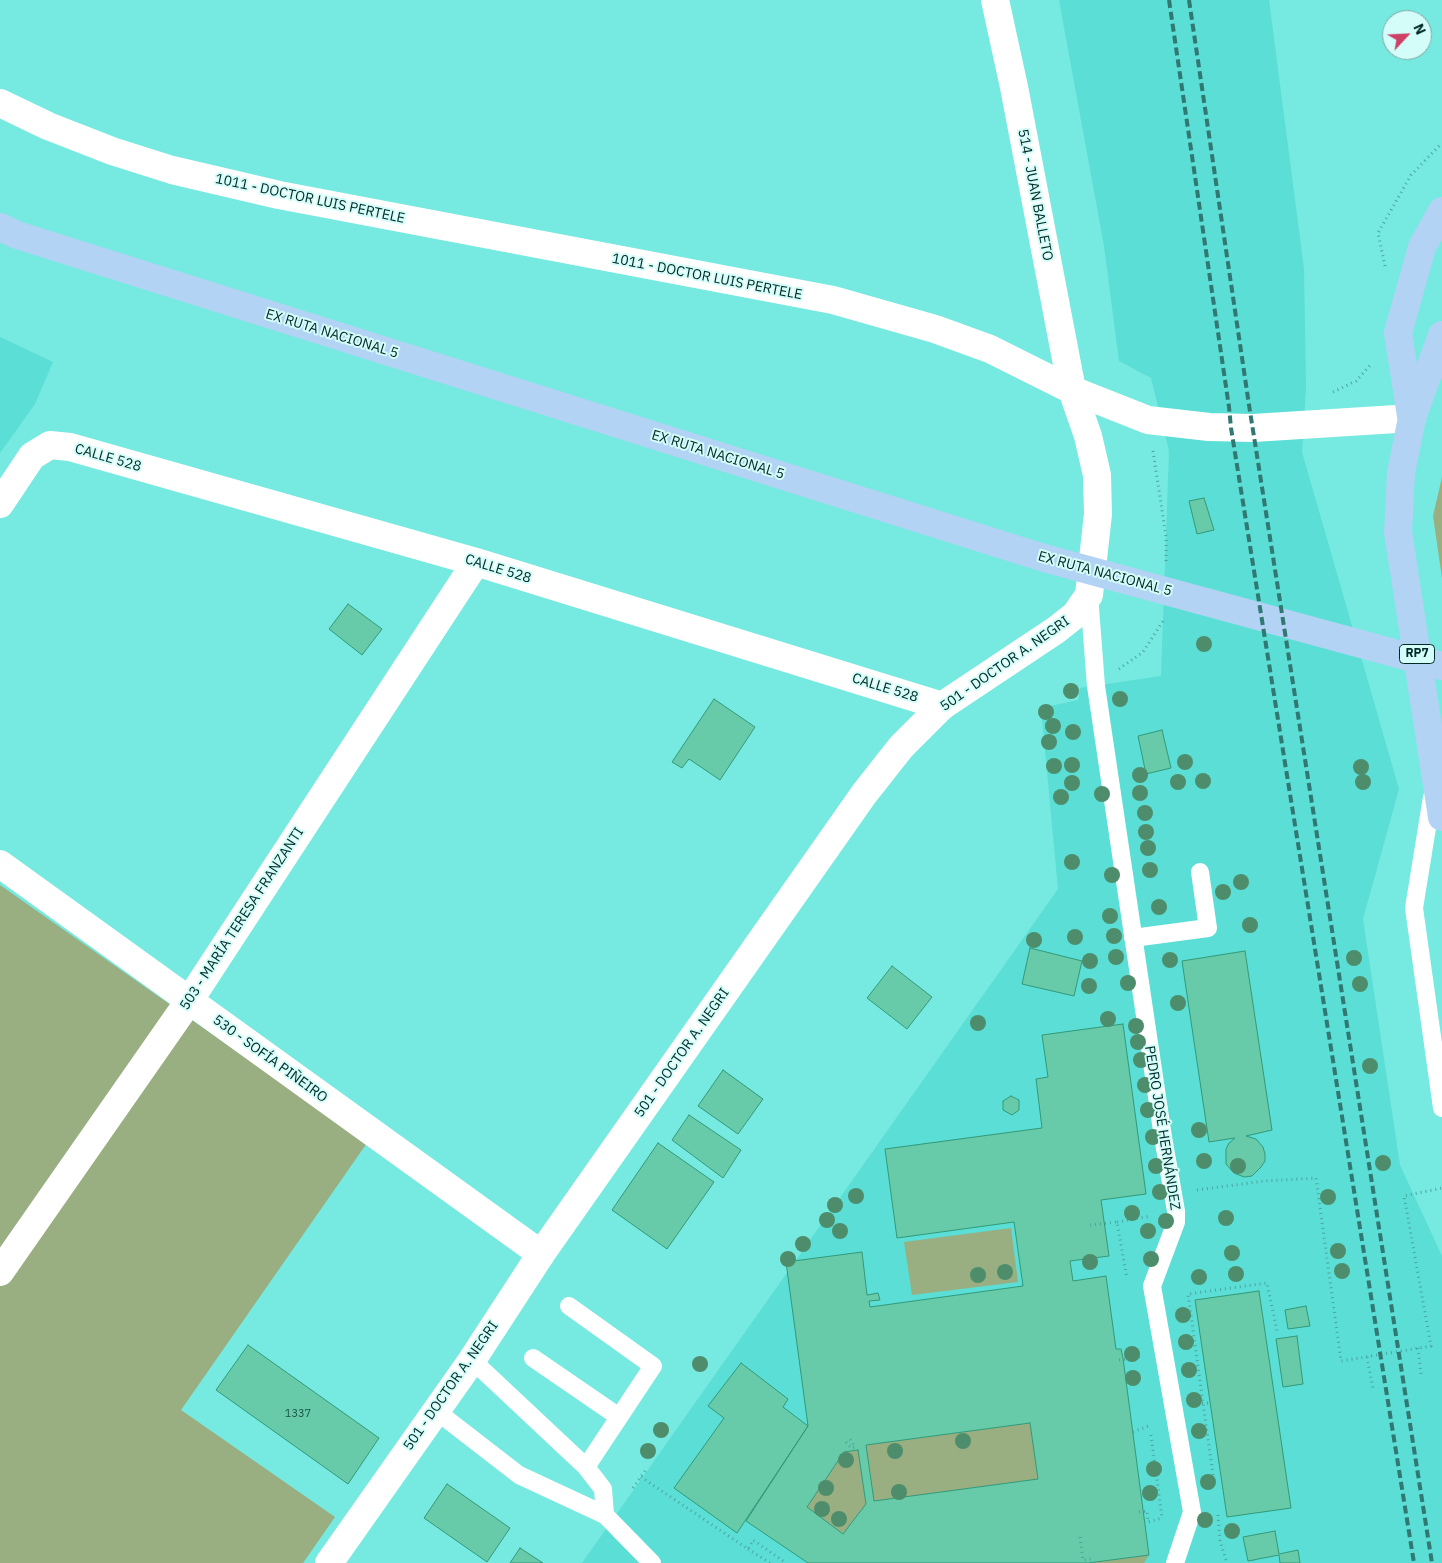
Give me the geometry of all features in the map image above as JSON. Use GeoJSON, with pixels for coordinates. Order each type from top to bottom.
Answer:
{"type":"FeatureCollection","features":[{"type":"Feature","properties":{"kind":"main road"},"geometry":{"type":"LineString","coordinates":[[1412,418],[1398,333],[1422,247],[1442,211]]}},
{"type":"Feature","properties":{"kind":"main road","name":"EX RUTA NACIONAL 5"},"geometry":{"type":"LineString","coordinates":[[0,227],[17,235],[1044,558],[1442,666]]}},
{"type":"Feature","properties":{"kind":"main road","name":"RP7"},"geometry":{"type":"LineString","coordinates":[[1442,335],[1412,418],[1401,473],[1398,532],[1439,782],[1442,817]]}},
{"type":"Feature","properties":{"kind":"main road","name":"RP7"},"geometry":{"type":"LineString","coordinates":[[1412,418],[1442,381]]}},
{"type":"Feature","properties":{"kind":"street","name":"514 - JUAN BALLETO"},"geometry":{"type":"LineString","coordinates":[[995,0],[1014,87],[1072,390],[1088,436],[1097,475],[1098,514],[1090,596]]}},
{"type":"Feature","properties":{"kind":"street","name":"1011 - DOCTOR LUIS PERTELE"},"geometry":{"type":"LineString","coordinates":[[0,103],[48,126],[112,151],[172,170],[279,195],[833,300],[935,329],[990,348],[1072,390],[1148,420],[1210,427],[1253,428],[1412,418]]}},
{"type":"Feature","properties":{"kind":"street","name":"CALLE 528"},"geometry":{"type":"LineString","coordinates":[[0,504],[32,456],[50,445],[70,447],[476,562],[942,706]]}},
{"type":"Feature","properties":{"kind":"street","name":"503 - MARÍA TERESA FRANZANTI"},"geometry":{"type":"LineString","coordinates":[[0,1272],[189,1001],[476,562]]}},
{"type":"Feature","properties":{"kind":"street","name":"501 - DOCTOR A. NEGRI"},"geometry":{"type":"LineString","coordinates":[[329,1563],[472,1360],[541,1254],[864,794],[901,747],[942,706],[1056,630],[1075,615],[1090,596]]}},
{"type":"Feature","properties":{"kind":"street","name":"530 - SOFÍA PIÑEIRO"},"geometry":{"type":"LineString","coordinates":[[0,864],[541,1254]]}},
{"type":"Feature","properties":{"kind":"lane","name":"PEDRO JOSÉ HERNÁNDEZ"},"geometry":{"type":"LineString","coordinates":[[1090,596],[1096,686],[1163,1137],[1176,1211],[1176,1222],[1152,1286],[1192,1512],[1175,1563]]}},
{"type":"Feature","properties":{"kind":"lane"},"geometry":{"type":"LineString","coordinates":[[1439,782],[1414,908],[1442,1108]]}},
{"type":"Feature","properties":{"kind":"lane"},"geometry":{"type":"LineString","coordinates":[[1134,938],[1208,928],[1200,872]]}},
{"type":"Feature","properties":{"kind":"lane"},"geometry":{"type":"LineString","coordinates":[[569,1306],[653,1366],[586,1467]]}},
{"type":"Feature","properties":{"kind":"lane"},"geometry":{"type":"LineString","coordinates":[[533,1358],[619,1417]]}},
{"type":"Feature","properties":{"kind":"lane"},"geometry":{"type":"LineString","coordinates":[[472,1360],[586,1467],[603,1490],[605,1515]]}},
{"type":"Feature","properties":{"kind":"lane"},"geometry":{"type":"LineString","coordinates":[[435,1410],[519,1475],[605,1515],[652,1563]]}},
{"type":"Feature","properties":{"kind":"path"},"geometry":{"type":"LineString","coordinates":[[1330,393],[1356,381],[1398,333]]}},
{"type":"Feature","properties":{"kind":"path"},"geometry":{"type":"LineString","coordinates":[[1148,420],[1166,537],[1166,564]]}},
{"type":"Feature","properties":{"kind":"path"},"geometry":{"type":"LineString","coordinates":[[1096,686],[1143,652],[1166,618]]}},
{"type":"Feature","properties":{"kind":"path"},"geometry":{"type":"LineString","coordinates":[[1174,1193],[1265,1181],[1316,1178],[1341,1361],[1430,1346],[1404,1196],[1442,1188]]}},
{"type":"Feature","properties":{"kind":"path"},"geometry":{"type":"LineString","coordinates":[[1090,1225],[1176,1211]]}},
{"type":"Feature","properties":{"kind":"path"},"geometry":{"type":"LineString","coordinates":[[1117,1222],[1127,1279]]}},
{"type":"Feature","properties":{"kind":"path"},"geometry":{"type":"LineString","coordinates":[[1214,1481],[1188,1294],[1267,1283],[1277,1331]]}},
{"type":"Feature","properties":{"kind":"path"},"geometry":{"type":"LineString","coordinates":[[1418,1348],[1421,1374]]}},
{"type":"Feature","properties":{"kind":"path"},"geometry":{"type":"LineString","coordinates":[[1119,1360],[1140,1356],[1141,1365]]}},
{"type":"Feature","properties":{"kind":"path"},"geometry":{"type":"LineString","coordinates":[[1367,1357],[1373,1389]]}},
{"type":"Feature","properties":{"kind":"path"},"geometry":{"type":"LineString","coordinates":[[1148,1417],[1162,1526]]}},
{"type":"Feature","properties":{"kind":"path"},"geometry":{"type":"LineString","coordinates":[[846,1442],[851,1448],[855,1447],[850,1439]]}},
{"type":"Feature","properties":{"kind":"path"},"geometry":{"type":"LineString","coordinates":[[632,1488],[647,1468]]}},
{"type":"Feature","properties":{"kind":"path"},"geometry":{"type":"LineString","coordinates":[[641,1477],[770,1563]]}},
{"type":"Feature","properties":{"kind":"path"},"geometry":{"type":"LineString","coordinates":[[1192,1512],[1218,1510],[1220,1541],[1227,1563]]}},
{"type":"Feature","properties":{"kind":"path"},"geometry":{"type":"LineString","coordinates":[[1139,1512],[1147,1511],[1148,1522],[1162,1518]]}},
{"type":"Feature","properties":{"kind":"path"},"geometry":{"type":"LineString","coordinates":[[1080,1537],[1084,1559],[1091,1558]]}},
{"type":"Feature","properties":{"kind":"path"},"geometry":{"type":"LineString","coordinates":[[748,1549],[753,1540],[786,1563]]}},
{"type":"Feature","properties":{"kind":"shaded area"},"geometry":{"type":"Polygon","coordinates":[[[1059,0],[1269,0],[1304,269],[1306,388],[1302,452],[1399,789],[1363,919],[1400,1165],[1442,1256],[1442,1563],[582,1563],[1058,889],[1041,708],[1078,700],[1080,688],[1161,676],[1169,451],[1151,378],[1119,361],[1104,246],[1059,0]]]}},
{"type":"Feature","properties":{"kind":"shaded area"},"geometry":{"type":"Polygon","coordinates":[[[0,337],[53,362],[35,404],[0,453],[0,337]]]}},
{"type":"Feature","properties":{"kind":"shaded area"},"geometry":{"type":"Polygon","coordinates":[[[1442,477],[1442,578],[1433,516],[1442,477]]]}},
{"type":"Feature","properties":{"kind":"shaded area"},"geometry":{"type":"Polygon","coordinates":[[[0,885],[367,1143],[181,1410],[335,1517],[303,1563],[0,1563],[0,885]]]}},
{"type":"Feature","properties":{"kind":"shaded area"},"geometry":{"type":"Polygon","coordinates":[[[1011,1228],[1018,1282],[912,1295],[904,1242],[1011,1228]]]}},
{"type":"Feature","properties":{"kind":"shaded area"},"geometry":{"type":"Polygon","coordinates":[[[1030,1423],[1038,1479],[874,1501],[866,1445],[1030,1423]]]}},
{"type":"Feature","properties":{"kind":"shaded area"},"geometry":{"type":"Polygon","coordinates":[[[858,1450],[866,1504],[843,1534],[807,1507],[844,1452],[858,1450]]]}},
{"type":"Feature","properties":{"kind":"shaded area"},"geometry":{"type":"Polygon","coordinates":[[[1149,1555],[1144,1563],[1090,1563],[1149,1555]]]}},
{"type":"Feature","properties":{"kind":"building"},"geometry":{"type":"Polygon","coordinates":[[[1204,498],[1214,530],[1197,534],[1189,501],[1204,498]]]}},
{"type":"Feature","properties":{"kind":"building"},"geometry":{"type":"Polygon","coordinates":[[[348,604],[382,629],[362,655],[329,629],[348,604]]]}},
{"type":"Feature","properties":{"kind":"building"},"geometry":{"type":"Polygon","coordinates":[[[714,699],[755,727],[720,780],[689,759],[682,768],[672,762],[714,699]]]}},
{"type":"Feature","properties":{"kind":"building"},"geometry":{"type":"Polygon","coordinates":[[[1162,730],[1171,768],[1146,774],[1138,736],[1162,730]]]}},
{"type":"Feature","properties":{"kind":"building"},"geometry":{"type":"Polygon","coordinates":[[[1030,948],[1082,961],[1074,996],[1022,984],[1030,948]]]}},
{"type":"Feature","properties":{"kind":"building"},"geometry":{"type":"Polygon","coordinates":[[[1245,951],[1272,1130],[1246,1136],[1256,1139],[1263,1147],[1265,1161],[1252,1176],[1244,1177],[1234,1173],[1226,1164],[1226,1149],[1235,1138],[1209,1142],[1182,961],[1245,951]]]}},
{"type":"Feature","properties":{"kind":"building"},"geometry":{"type":"Polygon","coordinates":[[[892,966],[932,997],[907,1029],[867,998],[892,966]]]}},
{"type":"Feature","properties":{"kind":"building"},"geometry":{"type":"Polygon","coordinates":[[[1123,1024],[1146,1194],[1101,1200],[1109,1256],[1070,1261],[1073,1281],[1106,1276],[1116,1349],[1121,1349],[1123,1358],[1149,1555],[1088,1563],[808,1563],[746,1521],[808,1426],[786,1262],[862,1252],[867,1295],[878,1293],[880,1300],[869,1301],[870,1307],[1023,1286],[1014,1222],[897,1238],[885,1149],[1042,1128],[1036,1079],[1048,1077],[1042,1035],[1123,1024]],[[1030,1423],[866,1445],[874,1501],[1038,1479],[1030,1423]],[[858,1450],[844,1452],[807,1507],[843,1534],[866,1504],[858,1450]]]}},
{"type":"Feature","properties":{"kind":"building"},"geometry":{"type":"Polygon","coordinates":[[[723,1070],[763,1099],[738,1134],[698,1106],[723,1070]]]}},
{"type":"Feature","properties":{"kind":"building"},"geometry":{"type":"Polygon","coordinates":[[[1011,1096],[1019,1100],[1019,1110],[1012,1115],[1003,1110],[1003,1101],[1011,1096]]]}},
{"type":"Feature","properties":{"kind":"building"},"geometry":{"type":"Polygon","coordinates":[[[689,1115],[741,1150],[723,1178],[672,1140],[689,1115]]]}},
{"type":"Feature","properties":{"kind":"building"},"geometry":{"type":"Polygon","coordinates":[[[658,1143],[714,1182],[667,1249],[612,1210],[658,1143]]]}},
{"type":"Feature","properties":{"kind":"building"},"geometry":{"type":"Polygon","coordinates":[[[1259,1291],[1291,1508],[1227,1517],[1195,1300],[1259,1291]]]}},
{"type":"Feature","properties":{"kind":"building"},"geometry":{"type":"Polygon","coordinates":[[[1306,1306],[1310,1326],[1288,1329],[1285,1310],[1306,1306]]]}},
{"type":"Feature","properties":{"kind":"building"},"geometry":{"type":"Polygon","coordinates":[[[1297,1336],[1303,1384],[1283,1387],[1276,1339],[1297,1336]]]}},
{"type":"Feature","properties":{"kind":"building"},"geometry":{"type":"Polygon","coordinates":[[[248,1345],[379,1438],[348,1484],[216,1390],[248,1345]]]}},
{"type":"Feature","properties":{"kind":"building"},"geometry":{"type":"Polygon","coordinates":[[[741,1363],[788,1399],[783,1407],[808,1426],[737,1533],[674,1488],[724,1418],[708,1406],[741,1363]]]}},
{"type":"Feature","properties":{"kind":"building"},"geometry":{"type":"Polygon","coordinates":[[[447,1484],[510,1528],[487,1562],[424,1518],[447,1484]]]}},
{"type":"Feature","properties":{"kind":"building"},"geometry":{"type":"Polygon","coordinates":[[[1275,1531],[1279,1554],[1298,1550],[1300,1563],[1280,1563],[1279,1555],[1248,1561],[1243,1537],[1275,1531]]]}},
{"type":"Feature","properties":{"kind":"building"},"geometry":{"type":"Polygon","coordinates":[[[520,1548],[543,1563],[510,1563],[520,1548]]]}},
{"type":"Feature","properties":{"kind":"railway"},"geometry":{"type":"LineString","coordinates":[[1169,0],[1231,428],[1414,1563]]}},
{"type":"Feature","properties":{"kind":"railway"},"geometry":{"type":"LineString","coordinates":[[1189,0],[1249,405],[1432,1563]]}}]}
